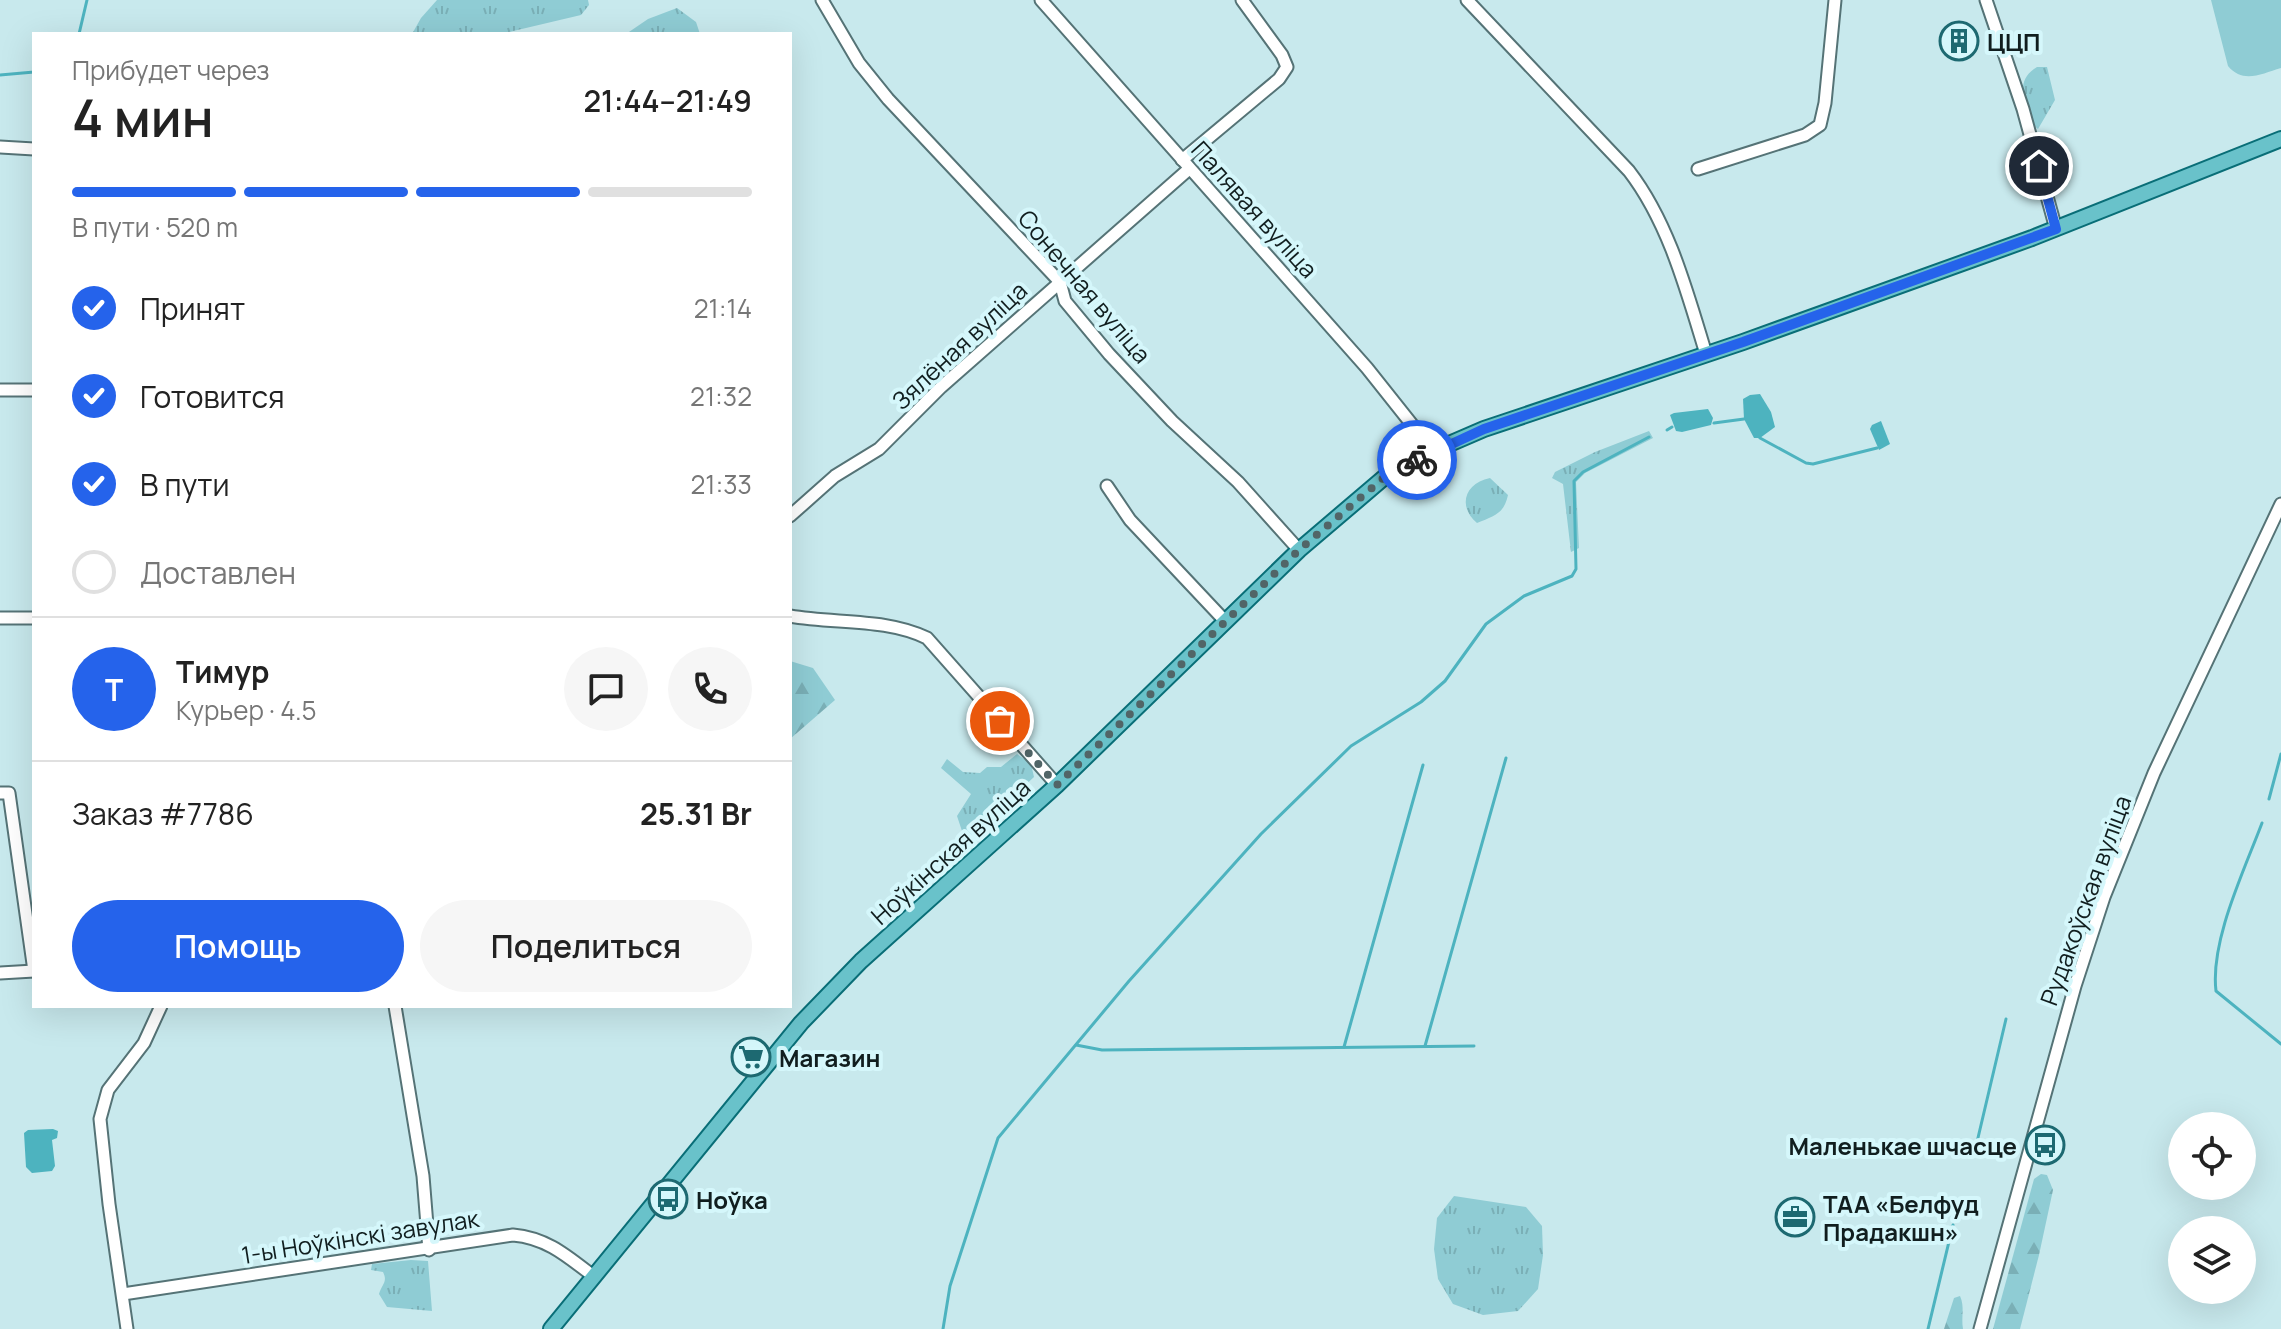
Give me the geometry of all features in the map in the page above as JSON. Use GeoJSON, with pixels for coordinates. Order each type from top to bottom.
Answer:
{"type":"FeatureCollection","features":[{"type":"Feature","properties":{"kind":"main road","name":"Ноўкінская вуліца"},"geometry":{"type":"LineString","coordinates":[[551,1329],[801,1023],[861,961],[1057,785],[1299,550],[1387,475],[1484,429],[1706,354],[2056,229],[2281,139]]}},
{"type":"Feature","properties":{"kind":"street","name":"Сонечная вуліца"},"geometry":{"type":"LineString","coordinates":[[822,0],[870,78],[1060,282],[1065,301],[1109,354],[1172,421],[1238,482],[1299,550]]}},
{"type":"Feature","properties":{"kind":"street","name":"Палявая вуліца"},"geometry":{"type":"LineString","coordinates":[[1041,0],[1367,368],[1433,451]]}},
{"type":"Feature","properties":{"kind":"street","name":"Зялёная вуліца"},"geometry":{"type":"LineString","coordinates":[[792,514],[835,476],[879,449],[941,387],[1060,282],[1279,79],[1287,67],[1282,55],[1242,0]]}},
{"type":"Feature","properties":{"kind":"street"},"geometry":{"type":"LineString","coordinates":[[1467,0],[1644,191],[1667,239],[1706,354]]}},
{"type":"Feature","properties":{"kind":"street"},"geometry":{"type":"LineString","coordinates":[[1698,169],[1805,135],[1820,125],[1835,0]]}},
{"type":"Feature","properties":{"kind":"street"},"geometry":{"type":"LineString","coordinates":[[1986,0],[2023,109],[2056,229]]}},
{"type":"Feature","properties":{"kind":"street"},"geometry":{"type":"LineString","coordinates":[[0,147],[32,149]]}},
{"type":"Feature","properties":{"kind":"street"},"geometry":{"type":"LineString","coordinates":[[0,390],[32,390]]}},
{"type":"Feature","properties":{"kind":"street"},"geometry":{"type":"LineString","coordinates":[[1107,486],[1138,529],[1225,621]]}},
{"type":"Feature","properties":{"kind":"street","name":"Рудакоўская вуліца"},"geometry":{"type":"LineString","coordinates":[[1980,1329],[2075,986],[2104,897],[2154,773],[2281,504]]}},
{"type":"Feature","properties":{"kind":"street"},"geometry":{"type":"LineString","coordinates":[[792,616],[893,626],[927,638],[1057,785]]}},
{"type":"Feature","properties":{"kind":"street"},"geometry":{"type":"LineString","coordinates":[[0,618],[32,618]]}},
{"type":"Feature","properties":{"kind":"street"},"geometry":{"type":"LineString","coordinates":[[5,793],[32,959]]}},
{"type":"Feature","properties":{"kind":"street"},"geometry":{"type":"LineString","coordinates":[[0,973],[32,971]]}},
{"type":"Feature","properties":{"kind":"street"},"geometry":{"type":"LineString","coordinates":[[127,1329],[100,1119],[108,1090],[144,1043],[160,1008]]}},
{"type":"Feature","properties":{"kind":"street"},"geometry":{"type":"LineString","coordinates":[[395,1008],[423,1176],[429,1250]]}},
{"type":"Feature","properties":{"kind":"street","name":"1-ы Ноўкінскі завулак"},"geometry":{"type":"LineString","coordinates":[[123,1294],[429,1250],[496,1237],[525,1236],[552,1244],[593,1276]]}},
{"type":"Feature","properties":{"kind":"green space"},"geometry":{"type":"Polygon","coordinates":[[[437,0],[588,0],[589,5],[581,15],[509,32],[413,32],[437,0]]]}},
{"type":"Feature","properties":{"kind":"green space"},"geometry":{"type":"Polygon","coordinates":[[[2211,0],[2281,0],[2281,68],[2259,75],[2246,76],[2234,72],[2228,66],[2211,0]]]}},
{"type":"Feature","properties":{"kind":"green space"},"geometry":{"type":"Polygon","coordinates":[[[677,8],[696,22],[699,32],[629,32],[648,19],[677,8]]]}},
{"type":"Feature","properties":{"kind":"green space"},"geometry":{"type":"Polygon","coordinates":[[[2037,67],[2047,67],[2055,100],[2038,129],[2033,125],[2023,93],[2025,79],[2037,67]]]}},
{"type":"Feature","properties":{"kind":"green space"},"geometry":{"type":"Polygon","coordinates":[[[1649,431],[1653,438],[1585,473],[1576,482],[1579,548],[1571,552],[1563,484],[1552,478],[1555,472],[1649,431]]]}},
{"type":"Feature","properties":{"kind":"green space"},"geometry":{"type":"Polygon","coordinates":[[[1490,478],[1508,495],[1497,514],[1477,523],[1467,510],[1467,496],[1475,485],[1490,478]]]}},
{"type":"Feature","properties":{"kind":"green space"},"geometry":{"type":"Polygon","coordinates":[[[792,662],[813,668],[835,700],[792,737],[792,662]]]}},
{"type":"Feature","properties":{"kind":"green space"},"geometry":{"type":"Polygon","coordinates":[[[1017,754],[1031,764],[1034,777],[971,836],[963,834],[957,816],[971,794],[941,768],[947,759],[963,772],[980,773],[987,767],[1001,767],[1017,754]]]}},
{"type":"Feature","properties":{"kind":"green space"},"geometry":{"type":"Polygon","coordinates":[[[2041,1174],[2047,1175],[2053,1190],[2020,1329],[1993,1329],[2034,1179],[2041,1174]]]}},
{"type":"Feature","properties":{"kind":"green space"},"geometry":{"type":"Polygon","coordinates":[[[1454,1196],[1526,1207],[1542,1226],[1543,1255],[1538,1289],[1518,1311],[1483,1315],[1453,1304],[1438,1279],[1434,1249],[1437,1218],[1454,1196]]]}},
{"type":"Feature","properties":{"kind":"green space"},"geometry":{"type":"Polygon","coordinates":[[[428,1261],[432,1311],[387,1307],[379,1294],[385,1281],[384,1275],[383,1272],[371,1270],[372,1264],[428,1261]]]}},
{"type":"Feature","properties":{"kind":"green space"},"geometry":{"type":"Polygon","coordinates":[[[1960,1296],[1963,1329],[1944,1329],[1954,1298],[1960,1296]]]}},
{"type":"Feature","properties":{"kind":"shaded area"},"geometry":{"type":"Polygon","coordinates":[[[1760,394],[1771,412],[1775,427],[1760,438],[1754,438],[1744,419],[1743,399],[1760,394]]]}},
{"type":"Feature","properties":{"kind":"shaded area"},"geometry":{"type":"Polygon","coordinates":[[[1708,409],[1713,418],[1711,425],[1676,431],[1670,415],[1708,409]]]}},
{"type":"Feature","properties":{"kind":"shaded area"},"geometry":{"type":"Polygon","coordinates":[[[1881,421],[1890,444],[1879,450],[1870,429],[1881,421]]]}},
{"type":"Feature","properties":{"kind":"shaded area"},"geometry":{"type":"Polygon","coordinates":[[[28,1130],[58,1131],[57,1138],[52,1140],[55,1166],[52,1171],[32,1173],[26,1167],[24,1133],[28,1130]]]}},
{"type":"Feature","properties":{"kind":"waterway"},"geometry":{"type":"LineString","coordinates":[[79,32],[87,0]]}},
{"type":"Feature","properties":{"kind":"waterway"},"geometry":{"type":"LineString","coordinates":[[0,75],[32,72]]}},
{"type":"Feature","properties":{"kind":"waterway"},"geometry":{"type":"LineString","coordinates":[[1714,423],[1744,419]]}},
{"type":"Feature","properties":{"kind":"waterway"},"geometry":{"type":"LineString","coordinates":[[1667,430],[1672,427]]}},
{"type":"Feature","properties":{"kind":"waterway"},"geometry":{"type":"LineString","coordinates":[[943,1329],[950,1286],[998,1138],[1129,981],[1261,834],[1351,746],[1421,702],[1445,681],[1486,624],[1524,596],[1572,576],[1576,569],[1574,481],[1583,472],[1649,437]]}},
{"type":"Feature","properties":{"kind":"waterway"},"geometry":{"type":"LineString","coordinates":[[1760,438],[1813,464],[1877,448]]}},
{"type":"Feature","properties":{"kind":"waterway"},"geometry":{"type":"LineString","coordinates":[[2269,799],[2281,754]]}},
{"type":"Feature","properties":{"kind":"waterway"},"geometry":{"type":"LineString","coordinates":[[1425,1046],[1506,758]]}},
{"type":"Feature","properties":{"kind":"waterway"},"geometry":{"type":"LineString","coordinates":[[1344,1047],[1423,765]]}},
{"type":"Feature","properties":{"kind":"waterway"},"geometry":{"type":"LineString","coordinates":[[2262,823],[2223,929],[2218,950],[2216,991],[2281,1044]]}},
{"type":"Feature","properties":{"kind":"waterway"},"geometry":{"type":"LineString","coordinates":[[1977,1142],[2006,1019]]}},
{"type":"Feature","properties":{"kind":"waterway"},"geometry":{"type":"LineString","coordinates":[[1076,1045],[1102,1050],[1474,1046]]}},
{"type":"Feature","properties":{"kind":"waterway"},"geometry":{"type":"LineString","coordinates":[[1928,1329],[1953,1225]]}},
{"type":"Feature","properties":{"kind":"way so far"},"geometry":{"type":"LineString","coordinates":[[1000,721],[1057,785],[1299,550],[1387,475],[1417,460]]}},
{"type":"Feature","properties":{"kind":"place","name":"ЦЦП"},"geometry":{"type":"Point","coordinates":[1959,41]}},
{"type":"Feature","properties":{"kind":"place","name":"Магазин"},"geometry":{"type":"Point","coordinates":[751,1057]}},
{"type":"Feature","properties":{"kind":"place","name":"Маленькае шчасце"},"geometry":{"type":"Point","coordinates":[2045,1145]}},
{"type":"Feature","properties":{"kind":"place","name":"Ноўка"},"geometry":{"type":"Point","coordinates":[668,1199]}},
{"type":"Feature","properties":{"kind":"place","name":"ТАА «Белфуд Прадакшн»"},"geometry":{"type":"Point","coordinates":[1795,1217]}},
{"type":"Feature","properties":{"kind":"route"},"geometry":{"type":"LineString","coordinates":[[1417,460],[1484,429],[1743,342],[2056,229],[2039,166]]}}]}
